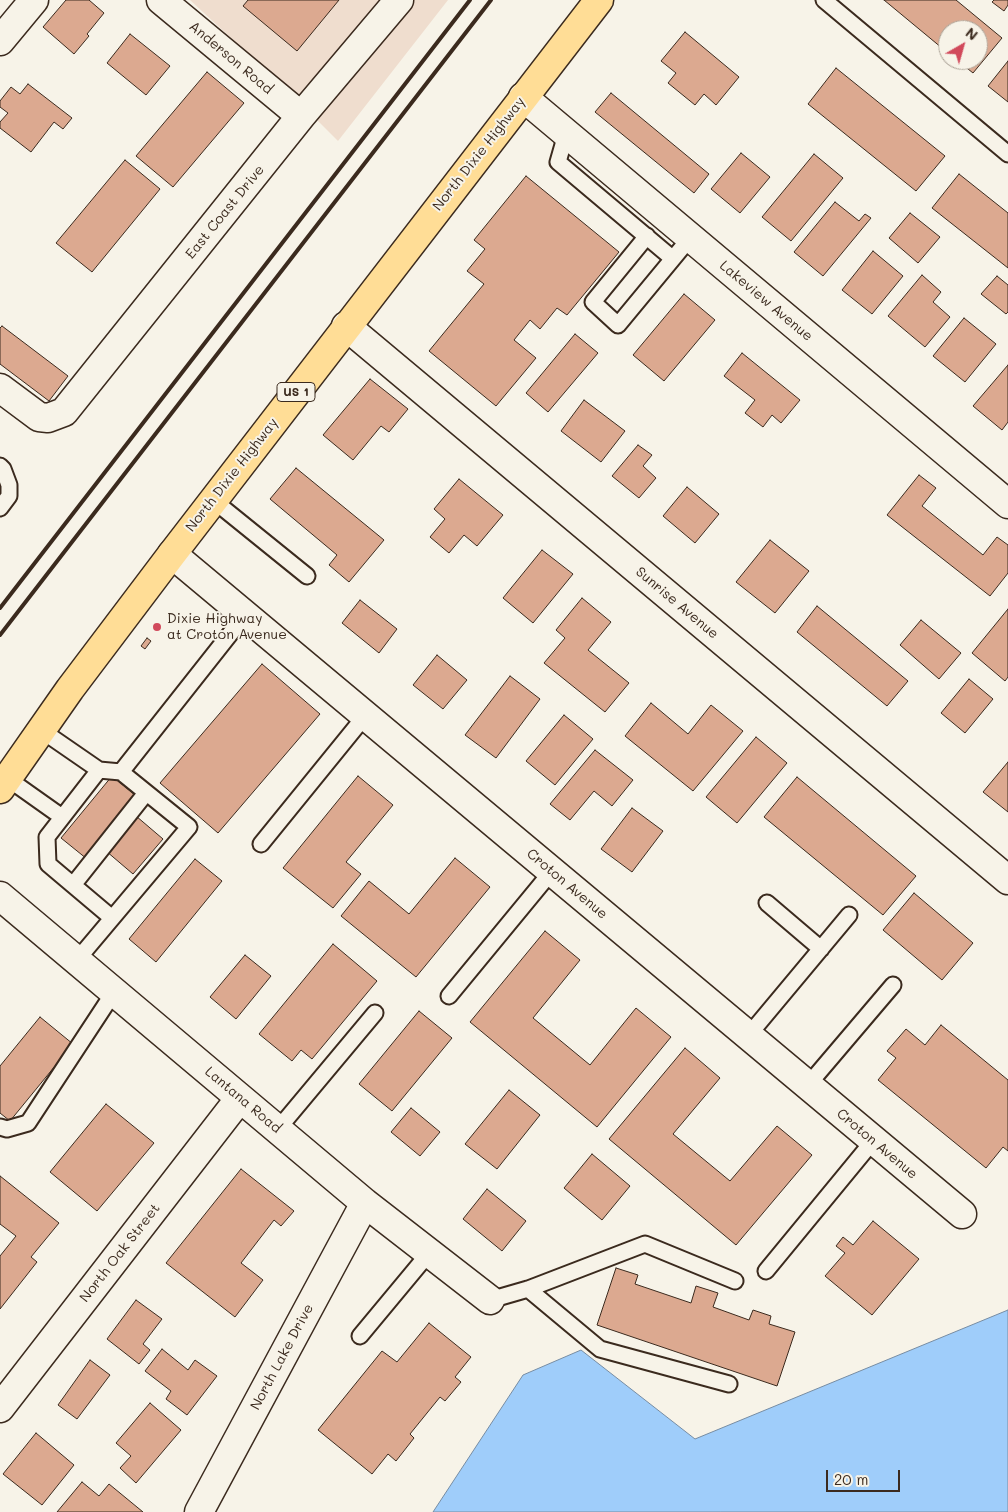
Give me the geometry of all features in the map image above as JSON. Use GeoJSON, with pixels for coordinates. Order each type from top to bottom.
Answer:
{"type":"FeatureCollection","features":[{"type":"Feature","properties":{"kind":"main road","name":"North Dixie Highway"},"geometry":{"type":"LineString","coordinates":[[4,784],[70,688],[346,326],[599,0]]}},
{"type":"Feature","properties":{"kind":"street"},"geometry":{"type":"LineString","coordinates":[[0,41],[34,0]]}},
{"type":"Feature","properties":{"kind":"street","name":"Anderson Road"},"geometry":{"type":"LineString","coordinates":[[161,0],[301,116]]}},
{"type":"Feature","properties":{"kind":"street","name":"East Coast Drive"},"geometry":{"type":"LineString","coordinates":[[0,388],[38,417],[48,418],[64,412],[301,116],[399,0]]}},
{"type":"Feature","properties":{"kind":"street","name":"Lakeview Avenue"},"geometry":{"type":"LineString","coordinates":[[523,97],[1008,504]]}},
{"type":"Feature","properties":{"kind":"street","name":"Sunrise Avenue"},"geometry":{"type":"LineString","coordinates":[[346,326],[1008,880]]}},
{"type":"Feature","properties":{"kind":"street","name":"Croton Avenue"},"geometry":{"type":"LineString","coordinates":[[172,554],[962,1214]]}},
{"type":"Feature","properties":{"kind":"street","name":"Lantana Road"},"geometry":{"type":"LineString","coordinates":[[0,896],[365,1203],[490,1300]]}},
{"type":"Feature","properties":{"kind":"street","name":"North Oak Street"},"geometry":{"type":"LineString","coordinates":[[0,1408],[240,1098]]}},
{"type":"Feature","properties":{"kind":"street","name":"North Lake Drive"},"geometry":{"type":"LineString","coordinates":[[199,1512],[365,1203]]}},
{"type":"Feature","properties":{"kind":"lane"},"geometry":{"type":"LineString","coordinates":[[824,0],[1008,154]]}},
{"type":"Feature","properties":{"kind":"lane"},"geometry":{"type":"LineString","coordinates":[[566,134],[558,162],[672,258]]}},
{"type":"Feature","properties":{"kind":"lane"},"geometry":{"type":"LineString","coordinates":[[647,236],[593,302],[618,325],[690,238]]}},
{"type":"Feature","properties":{"kind":"lane"},"geometry":{"type":"LineString","coordinates":[[0,466],[9,484],[9,496],[0,508]]}},
{"type":"Feature","properties":{"kind":"lane"},"geometry":{"type":"LineString","coordinates":[[213,500],[307,576]]}},
{"type":"Feature","properties":{"kind":"lane"},"geometry":{"type":"LineString","coordinates":[[121,772],[245,615]]}},
{"type":"Feature","properties":{"kind":"lane"},"geometry":{"type":"LineString","coordinates":[[261,844],[365,716]]}},
{"type":"Feature","properties":{"kind":"lane"},"geometry":{"type":"LineString","coordinates":[[41,730],[99,770],[121,772],[189,827],[77,960]]}},
{"type":"Feature","properties":{"kind":"lane"},"geometry":{"type":"LineString","coordinates":[[99,770],[92,790],[47,837],[48,864],[112,918]]}},
{"type":"Feature","properties":{"kind":"lane"},"geometry":{"type":"LineString","coordinates":[[4,784],[67,817]]}},
{"type":"Feature","properties":{"kind":"lane"},"geometry":{"type":"LineString","coordinates":[[73,885],[124,815],[146,793]]}},
{"type":"Feature","properties":{"kind":"lane"},"geometry":{"type":"LineString","coordinates":[[449,996],[552,871]]}},
{"type":"Feature","properties":{"kind":"lane"},"geometry":{"type":"LineString","coordinates":[[768,904],[821,949]]}},
{"type":"Feature","properties":{"kind":"lane"},"geometry":{"type":"LineString","coordinates":[[748,1036],[849,915]]}},
{"type":"Feature","properties":{"kind":"lane"},"geometry":{"type":"LineString","coordinates":[[808,1086],[893,985]]}},
{"type":"Feature","properties":{"kind":"lane"},"geometry":{"type":"LineString","coordinates":[[0,1127],[6,1129],[28,1123],[114,992]]}},
{"type":"Feature","properties":{"kind":"lane"},"geometry":{"type":"LineString","coordinates":[[278,1129],[376,1013]]}},
{"type":"Feature","properties":{"kind":"lane"},"geometry":{"type":"LineString","coordinates":[[766,1271],[873,1140]]}},
{"type":"Feature","properties":{"kind":"lane"},"geometry":{"type":"LineString","coordinates":[[490,1300],[528,1289],[645,1244],[735,1281]]}},
{"type":"Feature","properties":{"kind":"lane"},"geometry":{"type":"LineString","coordinates":[[360,1336],[429,1253]]}},
{"type":"Feature","properties":{"kind":"lane"},"geometry":{"type":"LineString","coordinates":[[528,1289],[600,1349],[729,1384]]}},
{"type":"Feature","properties":{"kind":"shaded area"},"geometry":{"type":"Polygon","coordinates":[[[190,0],[448,0],[338,141],[287,90],[190,0]]]}},
{"type":"Feature","properties":{"kind":"water"},"geometry":{"type":"Polygon","coordinates":[[[1008,1310],[1008,1512],[433,1512],[523,1375],[581,1350],[695,1439],[1008,1310]]]}},
{"type":"Feature","properties":{"kind":"building"},"geometry":{"type":"Polygon","coordinates":[[[66,0],[89,0],[104,13],[74,54],[43,27],[66,0]]]}},
{"type":"Feature","properties":{"kind":"building"},"geometry":{"type":"Polygon","coordinates":[[[248,0],[339,0],[297,51],[243,6],[248,0]]]}},
{"type":"Feature","properties":{"kind":"building"},"geometry":{"type":"Polygon","coordinates":[[[884,0],[956,0],[980,20],[938,20],[938,45],[884,0]]]}},
{"type":"Feature","properties":{"kind":"building"},"geometry":{"type":"Polygon","coordinates":[[[994,0],[1008,0],[1008,5],[1004,11],[992,2],[994,0]]]}},
{"type":"Feature","properties":{"kind":"building"},"geometry":{"type":"Polygon","coordinates":[[[988,26],[1002,38],[988,55],[988,26]]]}},
{"type":"Feature","properties":{"kind":"building"},"geometry":{"type":"Polygon","coordinates":[[[685,32],[739,77],[716,105],[704,94],[695,105],[668,83],[676,73],[661,61],[685,32]]]}},
{"type":"Feature","properties":{"kind":"building"},"geometry":{"type":"Polygon","coordinates":[[[130,34],[170,66],[146,95],[107,63],[130,34]]]}},
{"type":"Feature","properties":{"kind":"building"},"geometry":{"type":"Polygon","coordinates":[[[1008,61],[1008,102],[988,86],[1008,61]]]}},
{"type":"Feature","properties":{"kind":"building"},"geometry":{"type":"Polygon","coordinates":[[[836,68],[945,156],[916,191],[808,104],[836,68]]]}},
{"type":"Feature","properties":{"kind":"building"},"geometry":{"type":"Polygon","coordinates":[[[207,72],[244,103],[173,187],[136,156],[207,72]]]}},
{"type":"Feature","properties":{"kind":"building"},"geometry":{"type":"Polygon","coordinates":[[[28,84],[72,118],[63,129],[54,122],[31,152],[0,128],[0,122],[8,113],[0,107],[0,101],[11,87],[20,94],[28,84]]]}},
{"type":"Feature","properties":{"kind":"building"},"geometry":{"type":"Polygon","coordinates":[[[611,93],[709,174],[694,193],[595,112],[611,93]]]}},
{"type":"Feature","properties":{"kind":"building"},"geometry":{"type":"Polygon","coordinates":[[[741,153],[770,177],[740,213],[711,189],[741,153]]]}},
{"type":"Feature","properties":{"kind":"building"},"geometry":{"type":"Polygon","coordinates":[[[814,154],[843,178],[791,241],[762,217],[814,154]]]}},
{"type":"Feature","properties":{"kind":"building"},"geometry":{"type":"Polygon","coordinates":[[[125,160],[160,189],[92,272],[56,243],[125,160]]]}},
{"type":"Feature","properties":{"kind":"building"},"geometry":{"type":"Polygon","coordinates":[[[959,174],[1008,213],[1008,268],[932,208],[959,174]]]}},
{"type":"Feature","properties":{"kind":"building"},"geometry":{"type":"Polygon","coordinates":[[[526,176],[619,252],[567,315],[557,308],[540,329],[530,320],[514,340],[536,358],[496,406],[429,351],[484,284],[467,271],[485,249],[474,240],[526,176]]]}},
{"type":"Feature","properties":{"kind":"building"},"geometry":{"type":"Polygon","coordinates":[[[835,202],[859,221],[865,214],[871,218],[823,276],[794,252],[835,202]]]}},
{"type":"Feature","properties":{"kind":"building"},"geometry":{"type":"Polygon","coordinates":[[[910,213],[940,237],[918,263],[889,238],[910,213]]]}},
{"type":"Feature","properties":{"kind":"building"},"geometry":{"type":"Polygon","coordinates":[[[873,251],[903,276],[872,314],[842,290],[873,251]]]}},
{"type":"Feature","properties":{"kind":"building"},"geometry":{"type":"Polygon","coordinates":[[[922,275],[941,292],[933,302],[950,317],[925,347],[888,316],[922,275]]]}},
{"type":"Feature","properties":{"kind":"building"},"geometry":{"type":"Polygon","coordinates":[[[997,276],[1008,285],[1008,312],[1006,314],[981,294],[997,276]]]}},
{"type":"Feature","properties":{"kind":"building"},"geometry":{"type":"Polygon","coordinates":[[[684,294],[715,320],[664,381],[633,355],[684,294]]]}},
{"type":"Feature","properties":{"kind":"building"},"geometry":{"type":"Polygon","coordinates":[[[964,318],[996,344],[965,382],[933,356],[964,318]]]}},
{"type":"Feature","properties":{"kind":"building"},"geometry":{"type":"Polygon","coordinates":[[[2,326],[68,376],[49,401],[0,364],[0,328],[2,326]]]}},
{"type":"Feature","properties":{"kind":"building"},"geometry":{"type":"Polygon","coordinates":[[[575,334],[598,353],[548,412],[526,393],[575,334]]]}},
{"type":"Feature","properties":{"kind":"building"},"geometry":{"type":"Polygon","coordinates":[[[742,353],[800,400],[781,423],[772,415],[763,427],[745,413],[755,400],[724,376],[742,353]]]}},
{"type":"Feature","properties":{"kind":"building"},"geometry":{"type":"Polygon","coordinates":[[[1008,365],[1008,422],[1002,430],[973,406],[1008,365]]]}},
{"type":"Feature","properties":{"kind":"building"},"geometry":{"type":"Polygon","coordinates":[[[370,379],[408,409],[389,432],[381,426],[353,460],[323,435],[370,379]]]}},
{"type":"Feature","properties":{"kind":"building"},"geometry":{"type":"Polygon","coordinates":[[[584,400],[625,431],[601,462],[561,431],[584,400]]]}},
{"type":"Feature","properties":{"kind":"building"},"geometry":{"type":"Polygon","coordinates":[[[638,445],[652,455],[643,466],[656,478],[639,498],[612,476],[638,445]]]}},
{"type":"Feature","properties":{"kind":"building"},"geometry":{"type":"Polygon","coordinates":[[[296,468],[384,540],[349,582],[329,565],[337,555],[270,499],[296,468]]]}},
{"type":"Feature","properties":{"kind":"building"},"geometry":{"type":"Polygon","coordinates":[[[919,475],[936,488],[922,506],[983,555],[997,537],[1008,545],[1008,573],[990,596],[887,515],[919,475]]]}},
{"type":"Feature","properties":{"kind":"building"},"geometry":{"type":"Polygon","coordinates":[[[459,479],[503,515],[477,546],[464,535],[449,553],[430,537],[445,519],[434,509],[459,479]]]}},
{"type":"Feature","properties":{"kind":"building"},"geometry":{"type":"Polygon","coordinates":[[[687,487],[719,514],[695,543],[663,516],[687,487]]]}},
{"type":"Feature","properties":{"kind":"building"},"geometry":{"type":"Polygon","coordinates":[[[770,540],[809,571],[775,613],[736,582],[770,540]]]}},
{"type":"Feature","properties":{"kind":"building"},"geometry":{"type":"Polygon","coordinates":[[[542,550],[573,574],[533,623],[503,598],[542,550]]]}},
{"type":"Feature","properties":{"kind":"building"},"geometry":{"type":"Polygon","coordinates":[[[582,598],[611,622],[588,650],[629,683],[605,712],[544,663],[565,638],[556,630],[582,598]]]}},
{"type":"Feature","properties":{"kind":"building"},"geometry":{"type":"Polygon","coordinates":[[[360,600],[397,629],[379,653],[342,623],[360,600]]]}},
{"type":"Feature","properties":{"kind":"building"},"geometry":{"type":"Polygon","coordinates":[[[817,606],[908,681],[887,706],[797,632],[817,606]]]}},
{"type":"Feature","properties":{"kind":"building"},"geometry":{"type":"Polygon","coordinates":[[[1008,609],[1008,677],[1005,681],[972,653],[1008,609]]]}},
{"type":"Feature","properties":{"kind":"building"},"geometry":{"type":"Polygon","coordinates":[[[921,620],[961,653],[939,679],[900,645],[921,620]]]}},
{"type":"Feature","properties":{"kind":"building"},"geometry":{"type":"Polygon","coordinates":[[[147,638],[151,641],[145,649],[141,646],[147,638]]]}},
{"type":"Feature","properties":{"kind":"building"},"geometry":{"type":"Polygon","coordinates":[[[437,655],[467,680],[443,709],[413,685],[437,655]]]}},
{"type":"Feature","properties":{"kind":"building"},"geometry":{"type":"Polygon","coordinates":[[[262,664],[320,714],[218,833],[160,783],[262,664]]]}},
{"type":"Feature","properties":{"kind":"building"},"geometry":{"type":"Polygon","coordinates":[[[510,676],[540,699],[496,758],[465,735],[510,676]]]}},
{"type":"Feature","properties":{"kind":"building"},"geometry":{"type":"Polygon","coordinates":[[[969,679],[993,699],[965,733],[941,713],[969,679]]]}},
{"type":"Feature","properties":{"kind":"building"},"geometry":{"type":"Polygon","coordinates":[[[651,703],[688,734],[711,705],[743,731],[693,791],[625,736],[651,703]]]}},
{"type":"Feature","properties":{"kind":"building"},"geometry":{"type":"Polygon","coordinates":[[[564,715],[593,739],[555,785],[526,761],[564,715]]]}},
{"type":"Feature","properties":{"kind":"building"},"geometry":{"type":"Polygon","coordinates":[[[756,737],[787,763],[737,823],[706,797],[756,737]]]}},
{"type":"Feature","properties":{"kind":"building"},"geometry":{"type":"Polygon","coordinates":[[[595,750],[633,780],[612,806],[594,791],[570,820],[550,804],[595,750]]]}},
{"type":"Feature","properties":{"kind":"building"},"geometry":{"type":"Polygon","coordinates":[[[1008,762],[1008,812],[983,792],[1008,762]]]}},
{"type":"Feature","properties":{"kind":"building"},"geometry":{"type":"Polygon","coordinates":[[[112,776],[135,795],[87,859],[61,838],[112,776]]]}},
{"type":"Feature","properties":{"kind":"building"},"geometry":{"type":"Polygon","coordinates":[[[358,776],[393,805],[346,862],[361,874],[333,908],[283,868],[358,776]]]}},
{"type":"Feature","properties":{"kind":"building"},"geometry":{"type":"Polygon","coordinates":[[[797,777],[916,876],[883,915],[764,817],[797,777]]]}},
{"type":"Feature","properties":{"kind":"building"},"geometry":{"type":"Polygon","coordinates":[[[632,808],[663,831],[632,872],[601,849],[632,808]]]}},
{"type":"Feature","properties":{"kind":"building"},"geometry":{"type":"Polygon","coordinates":[[[136,816],[163,839],[133,874],[106,851],[136,816]]]}},
{"type":"Feature","properties":{"kind":"building"},"geometry":{"type":"Polygon","coordinates":[[[455,858],[490,887],[416,977],[341,916],[369,881],[409,914],[455,858]]]}},
{"type":"Feature","properties":{"kind":"building"},"geometry":{"type":"Polygon","coordinates":[[[195,859],[222,881],[156,962],[129,939],[195,859]]]}},
{"type":"Feature","properties":{"kind":"building"},"geometry":{"type":"Polygon","coordinates":[[[914,893],[973,943],[942,980],[883,930],[914,893]]]}},
{"type":"Feature","properties":{"kind":"building"},"geometry":{"type":"Polygon","coordinates":[[[545,931],[580,960],[533,1018],[590,1065],[636,1008],[671,1037],[597,1127],[470,1022],[545,931]]]}},
{"type":"Feature","properties":{"kind":"building"},"geometry":{"type":"Polygon","coordinates":[[[333,944],[377,981],[312,1059],[301,1050],[292,1061],[259,1034],[333,944]]]}},
{"type":"Feature","properties":{"kind":"building"},"geometry":{"type":"Polygon","coordinates":[[[245,955],[271,976],[236,1019],[210,997],[245,955]]]}},
{"type":"Feature","properties":{"kind":"building"},"geometry":{"type":"Polygon","coordinates":[[[419,1011],[452,1038],[392,1111],[359,1084],[419,1011]]]}},
{"type":"Feature","properties":{"kind":"building"},"geometry":{"type":"Polygon","coordinates":[[[40,1017],[73,1044],[10,1121],[0,1113],[0,1066],[40,1017]]]}},
{"type":"Feature","properties":{"kind":"building"},"geometry":{"type":"Polygon","coordinates":[[[941,1025],[1008,1080],[1008,1151],[1003,1147],[986,1168],[878,1080],[896,1058],[887,1051],[906,1029],[925,1045],[941,1025]]]}},
{"type":"Feature","properties":{"kind":"building"},"geometry":{"type":"Polygon","coordinates":[[[685,1048],[720,1078],[673,1134],[730,1181],[777,1126],[812,1155],[736,1245],[609,1139],[685,1048]]]}},
{"type":"Feature","properties":{"kind":"building"},"geometry":{"type":"Polygon","coordinates":[[[509,1090],[540,1115],[497,1169],[465,1144],[509,1090]]]}},
{"type":"Feature","properties":{"kind":"building"},"geometry":{"type":"Polygon","coordinates":[[[106,1104],[154,1143],[97,1211],[50,1172],[106,1104]]]}},
{"type":"Feature","properties":{"kind":"building"},"geometry":{"type":"Polygon","coordinates":[[[411,1108],[440,1132],[420,1156],[391,1132],[411,1108]]]}},
{"type":"Feature","properties":{"kind":"building"},"geometry":{"type":"Polygon","coordinates":[[[592,1154],[630,1186],[602,1220],[564,1188],[592,1154]]]}},
{"type":"Feature","properties":{"kind":"building"},"geometry":{"type":"Polygon","coordinates":[[[241,1169],[294,1211],[281,1226],[274,1220],[241,1263],[263,1280],[235,1317],[166,1263],[241,1169]]]}},
{"type":"Feature","properties":{"kind":"building"},"geometry":{"type":"Polygon","coordinates":[[[0,1176],[59,1223],[31,1257],[37,1262],[0,1309],[0,1256],[16,1236],[0,1224],[0,1176]]]}},
{"type":"Feature","properties":{"kind":"building"},"geometry":{"type":"Polygon","coordinates":[[[487,1189],[526,1221],[502,1251],[463,1219],[487,1189]]]}},
{"type":"Feature","properties":{"kind":"building"},"geometry":{"type":"Polygon","coordinates":[[[873,1221],[919,1259],[872,1315],[825,1276],[845,1253],[836,1246],[843,1237],[853,1245],[873,1221]]]}},
{"type":"Feature","properties":{"kind":"building"},"geometry":{"type":"Polygon","coordinates":[[[616,1268],[638,1275],[635,1284],[691,1303],[696,1286],[718,1293],[713,1307],[749,1320],[753,1310],[771,1316],[769,1324],[795,1332],[777,1386],[597,1325],[616,1268]]]}},
{"type":"Feature","properties":{"kind":"building"},"geometry":{"type":"Polygon","coordinates":[[[136,1300],[162,1319],[143,1344],[150,1350],[139,1364],[107,1339],[136,1300]]]}},
{"type":"Feature","properties":{"kind":"building"},"geometry":{"type":"Polygon","coordinates":[[[429,1323],[471,1357],[455,1377],[461,1382],[445,1401],[440,1397],[410,1434],[414,1438],[396,1461],[388,1454],[372,1474],[318,1430],[382,1351],[397,1362],[429,1323]]]}},
{"type":"Feature","properties":{"kind":"building"},"geometry":{"type":"Polygon","coordinates":[[[162,1349],[188,1370],[195,1360],[217,1376],[187,1415],[166,1399],[171,1391],[145,1371],[162,1349]]]}},
{"type":"Feature","properties":{"kind":"building"},"geometry":{"type":"Polygon","coordinates":[[[90,1360],[110,1375],[77,1419],[58,1405],[90,1360]]]}},
{"type":"Feature","properties":{"kind":"building"},"geometry":{"type":"Polygon","coordinates":[[[150,1403],[181,1430],[136,1483],[120,1468],[131,1456],[116,1443],[150,1403]]]}},
{"type":"Feature","properties":{"kind":"building"},"geometry":{"type":"Polygon","coordinates":[[[36,1433],[74,1465],[42,1505],[3,1474],[36,1433]]]}},
{"type":"Feature","properties":{"kind":"building"},"geometry":{"type":"Polygon","coordinates":[[[82,1482],[99,1496],[109,1484],[143,1512],[57,1512],[82,1482]]]}},
{"type":"Feature","properties":{"kind":"railway"},"geometry":{"type":"LineString","coordinates":[[0,608],[470,0]]}},
{"type":"Feature","properties":{"kind":"railway"},"geometry":{"type":"LineString","coordinates":[[0,635],[491,0]]}},
{"type":"Feature","properties":{"kind":"place","name":"Dixie Highway at Croton Avenue"},"geometry":{"type":"Point","coordinates":[157,627]}}]}
